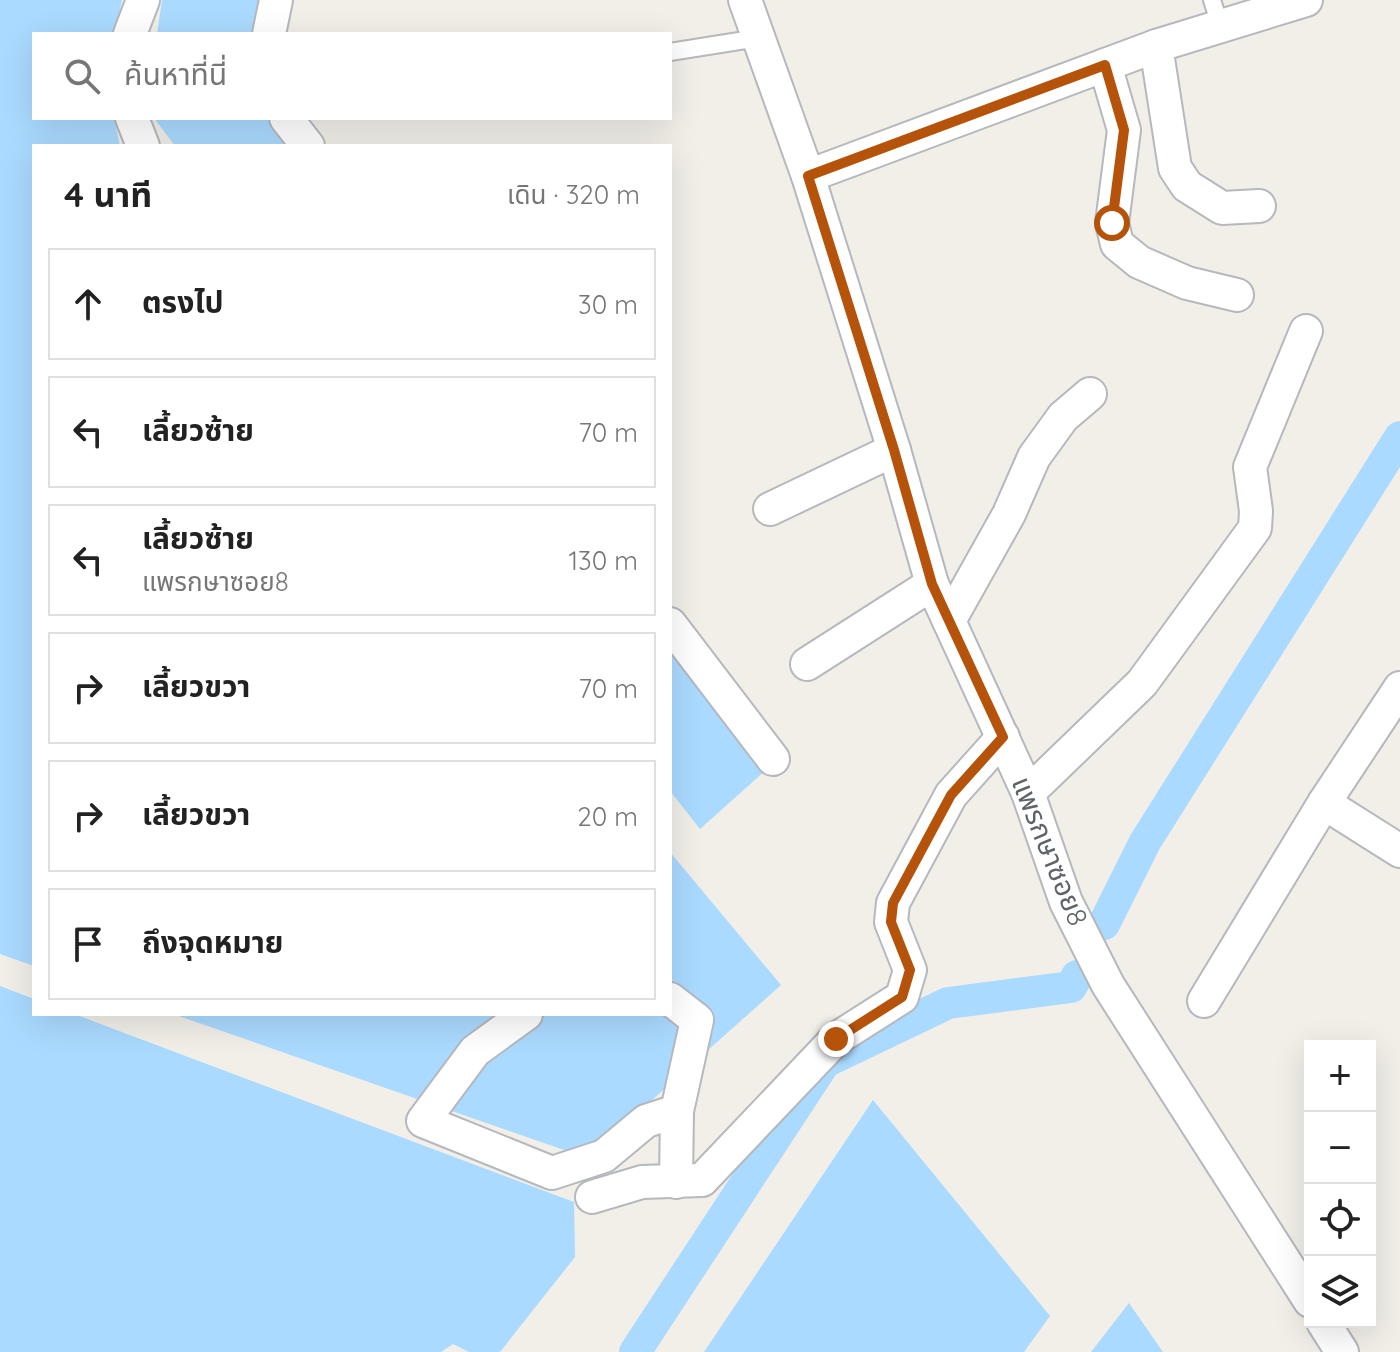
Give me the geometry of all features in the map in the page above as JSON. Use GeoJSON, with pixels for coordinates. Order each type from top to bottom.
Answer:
{"type":"FeatureCollection","features":[{"type":"Feature","properties":{"kind":"street"},"geometry":{"type":"LineString","coordinates":[[131,32],[143,0]]}},
{"type":"Feature","properties":{"kind":"street"},"geometry":{"type":"LineString","coordinates":[[269,32],[276,0]]}},
{"type":"Feature","properties":{"kind":"street","name":"แพรกษาซอย8"},"geometry":{"type":"LineString","coordinates":[[745,0],[808,176],[894,450],[932,584],[1028,793],[1066,902],[1108,985],[1304,1292]]}},
{"type":"Feature","properties":{"kind":"street"},"geometry":{"type":"LineString","coordinates":[[808,176],[1156,46],[1216,14],[1306,0]]}},
{"type":"Feature","properties":{"kind":"street"},"geometry":{"type":"LineString","coordinates":[[1156,46],[1175,168],[1187,186],[1222,208],[1259,206]]}},
{"type":"Feature","properties":{"kind":"street"},"geometry":{"type":"LineString","coordinates":[[1105,65],[1124,130],[1112,223],[1117,244],[1139,262],[1187,283],[1237,295]]}},
{"type":"Feature","properties":{"kind":"street"},"geometry":{"type":"LineString","coordinates":[[133,120],[142,144]]}},
{"type":"Feature","properties":{"kind":"street"},"geometry":{"type":"LineString","coordinates":[[288,120],[306,144]]}},
{"type":"Feature","properties":{"kind":"street"},"geometry":{"type":"LineString","coordinates":[[1028,793],[1142,683],[1255,528],[1250,467],[1306,331]]}},
{"type":"Feature","properties":{"kind":"street"},"geometry":{"type":"LineString","coordinates":[[949,621],[1009,514],[1034,457],[1063,417],[1090,394]]}},
{"type":"Feature","properties":{"kind":"street"},"geometry":{"type":"LineString","coordinates":[[770,509],[894,450]]}},
{"type":"Feature","properties":{"kind":"street"},"geometry":{"type":"LineString","coordinates":[[807,664],[932,584]]}},
{"type":"Feature","properties":{"kind":"street"},"geometry":{"type":"LineString","coordinates":[[672,627],[773,759]]}},
{"type":"Feature","properties":{"kind":"street"},"geometry":{"type":"LineString","coordinates":[[1204,1001],[1324,803],[1400,688]]}},
{"type":"Feature","properties":{"kind":"street"},"geometry":{"type":"LineString","coordinates":[[592,1197],[642,1182],[702,1180],[836,1039],[902,997],[910,970],[891,922],[893,903],[951,795],[1003,737]]}},
{"type":"Feature","properties":{"kind":"street"},"geometry":{"type":"LineString","coordinates":[[1324,803],[1400,851]]}},
{"type":"Feature","properties":{"kind":"street"},"geometry":{"type":"LineString","coordinates":[[672,1001],[697,1020],[677,1111],[676,1182]]}},
{"type":"Feature","properties":{"kind":"street"},"geometry":{"type":"LineString","coordinates":[[523,1016],[475,1051],[423,1121],[552,1173],[604,1156],[646,1121],[677,1111]]}},
{"type":"Feature","properties":{"kind":"street"},"geometry":{"type":"LineString","coordinates":[[1327,1328],[1342,1352]]}},
{"type":"Feature","properties":{"kind":"lane"},"geometry":{"type":"LineString","coordinates":[[672,52],[758,38]]}},
{"type":"Feature","properties":{"kind":"water"},"geometry":{"type":"Polygon","coordinates":[[[0,0],[122,0],[115,32],[32,32],[32,120],[114,120],[120,144],[32,144],[32,965],[0,954],[0,0]]]}},
{"type":"Feature","properties":{"kind":"water"},"geometry":{"type":"Polygon","coordinates":[[[162,0],[285,0],[281,32],[157,32],[162,0]]]}},
{"type":"Feature","properties":{"kind":"water"},"geometry":{"type":"Polygon","coordinates":[[[156,120],[300,120],[318,144],[174,144],[156,120]]]}},
{"type":"Feature","properties":{"kind":"water"},"geometry":{"type":"Polygon","coordinates":[[[672,623],[775,762],[700,829],[672,794],[672,623]]]}},
{"type":"Feature","properties":{"kind":"water"},"geometry":{"type":"Polygon","coordinates":[[[672,854],[781,985],[587,1158],[179,1016],[672,1016],[672,854]]]}},
{"type":"Feature","properties":{"kind":"water"},"geometry":{"type":"Polygon","coordinates":[[[0,986],[32,998],[32,1016],[79,1016],[574,1202],[575,1257],[500,1352],[469,1352],[453,1344],[441,1352],[0,1352],[0,986]]]}},
{"type":"Feature","properties":{"kind":"water"},"geometry":{"type":"Polygon","coordinates":[[[873,1100],[1050,1316],[1024,1352],[704,1352],[873,1100]]]}},
{"type":"Feature","properties":{"kind":"water"},"geometry":{"type":"Polygon","coordinates":[[[1129,1303],[1163,1352],[1091,1352],[1129,1303]]]}},
{"type":"Feature","properties":{"kind":"waterway"},"geometry":{"type":"LineString","coordinates":[[1104,924],[1145,842],[1400,437]]}},
{"type":"Feature","properties":{"kind":"waterway"},"geometry":{"type":"LineString","coordinates":[[635,1352],[825,1062],[948,1003],[1071,987],[1077,976]]}},
{"type":"Feature","properties":{"kind":"route"},"geometry":{"type":"LineString","coordinates":[[836,1039],[893,1004],[907,989],[910,970],[891,922],[893,903],[951,795],[1003,737],[932,584],[894,450],[808,176],[1105,65],[1124,130],[1112,223]]}}]}
